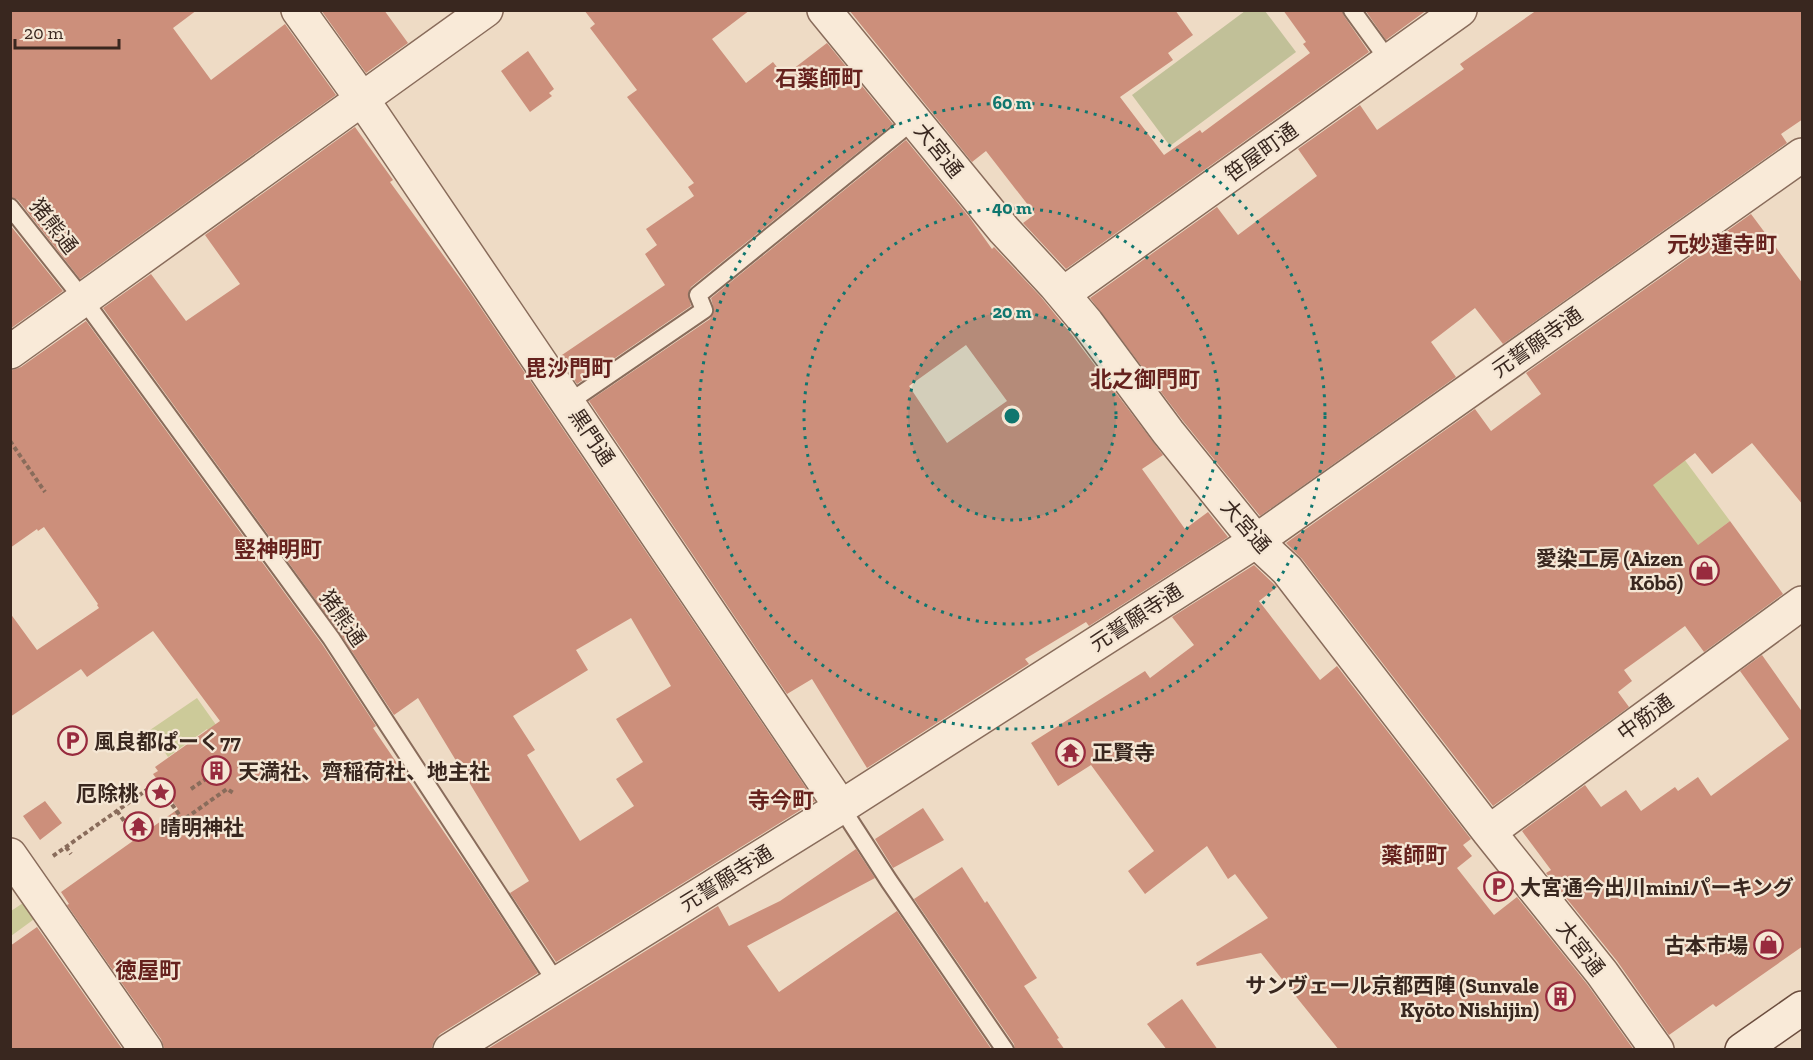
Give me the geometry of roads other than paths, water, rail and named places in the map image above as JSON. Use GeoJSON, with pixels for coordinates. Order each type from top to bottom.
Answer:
{"type":"FeatureCollection","features":[{"type":"Feature","properties":{"kind":"street","name":"黒門通"},"geometry":{"type":"LineString","coordinates":[[298,10],[362,99],[841,807]]}},
{"type":"Feature","properties":{"kind":"street"},"geometry":{"type":"LineString","coordinates":[[10,352],[486,10]]}},
{"type":"Feature","properties":{"kind":"street","name":"大宮通"},"geometry":{"type":"LineString","coordinates":[[824,10],[1004,230],[1087,323],[1168,432],[1256,541],[1287,570],[1489,832],[1602,973],[1657,1050]]}},
{"type":"Feature","properties":{"kind":"street","name":"笹屋町通"},"geometry":{"type":"LineString","coordinates":[[1063,294],[1460,10]]}},
{"type":"Feature","properties":{"kind":"street","name":"元誓願寺通"},"geometry":{"type":"LineString","coordinates":[[450,1050],[556,982],[841,807],[1256,541],[1803,155]]}},
{"type":"Feature","properties":{"kind":"street","name":"中筋通"},"geometry":{"type":"LineString","coordinates":[[1489,832],[1803,603]]}},
{"type":"Feature","properties":{"kind":"street"},"geometry":{"type":"LineString","coordinates":[[18,865],[146,1050]]}},
{"type":"Feature","properties":{"kind":"street"},"geometry":{"type":"LineString","coordinates":[[1742,1050],[1803,1008]]}},
{"type":"Feature","properties":{"kind":"lane"},"geometry":{"type":"LineString","coordinates":[[1352,10],[1389,61]]}},
{"type":"Feature","properties":{"kind":"lane"},"geometry":{"type":"LineString","coordinates":[[568,403],[704,310],[698,295],[914,120]]}},
{"type":"Feature","properties":{"kind":"lane","name":"猪熊通"},"geometry":{"type":"LineString","coordinates":[[10,207],[83,299],[331,638],[556,982]]}},
{"type":"Feature","properties":{"kind":"lane"},"geometry":{"type":"LineString","coordinates":[[841,807],[1005,1050]]}},
{"type":"Feature","properties":{"kind":"place","name":"愛染工房 (Aizen Kōbō)"},"geometry":{"type":"Point","coordinates":[1704,570]}},
{"type":"Feature","properties":{"kind":"place","name":"風良都ぱーく77"},"geometry":{"type":"Point","coordinates":[73,741]}},
{"type":"Feature","properties":{"kind":"place","name":"正賢寺"},"geometry":{"type":"Point","coordinates":[1071,752]}},
{"type":"Feature","properties":{"kind":"place","name":"天満社、齊稲荷社、地主社"},"geometry":{"type":"Point","coordinates":[217,771]}},
{"type":"Feature","properties":{"kind":"place","name":"厄除桃"},"geometry":{"type":"Point","coordinates":[160,793]}},
{"type":"Feature","properties":{"kind":"place","name":"晴明神社"},"geometry":{"type":"Point","coordinates":[139,827]}},
{"type":"Feature","properties":{"kind":"place","name":"大宮通今出川miniパーキング"},"geometry":{"type":"Point","coordinates":[1499,887]}},
{"type":"Feature","properties":{"kind":"place","name":"古本市場"},"geometry":{"type":"Point","coordinates":[1769,945]}},
{"type":"Feature","properties":{"kind":"place","name":"サンヴェール京都西陣 (Sunvale Kyōto Nishijin)"},"geometry":{"type":"Point","coordinates":[1560,997]}},
{"type":"Feature","properties":{"kind":"district","name":"石薬師町"},"geometry":{"type":"Point","coordinates":[819,78]}},
{"type":"Feature","properties":{"kind":"district","name":"元妙蓮寺町"},"geometry":{"type":"Point","coordinates":[1722,244]}},
{"type":"Feature","properties":{"kind":"district","name":"毘沙門町"},"geometry":{"type":"Point","coordinates":[569,368]}},
{"type":"Feature","properties":{"kind":"district","name":"北之御門町"},"geometry":{"type":"Point","coordinates":[1145,379]}},
{"type":"Feature","properties":{"kind":"district","name":"竪神明町"},"geometry":{"type":"Point","coordinates":[278,549]}},
{"type":"Feature","properties":{"kind":"district","name":"寺今町"},"geometry":{"type":"Point","coordinates":[781,800]}},
{"type":"Feature","properties":{"kind":"district","name":"薬師町"},"geometry":{"type":"Point","coordinates":[1414,855]}},
{"type":"Feature","properties":{"kind":"district","name":"徳屋町"},"geometry":{"type":"Point","coordinates":[148,970]}}]}
